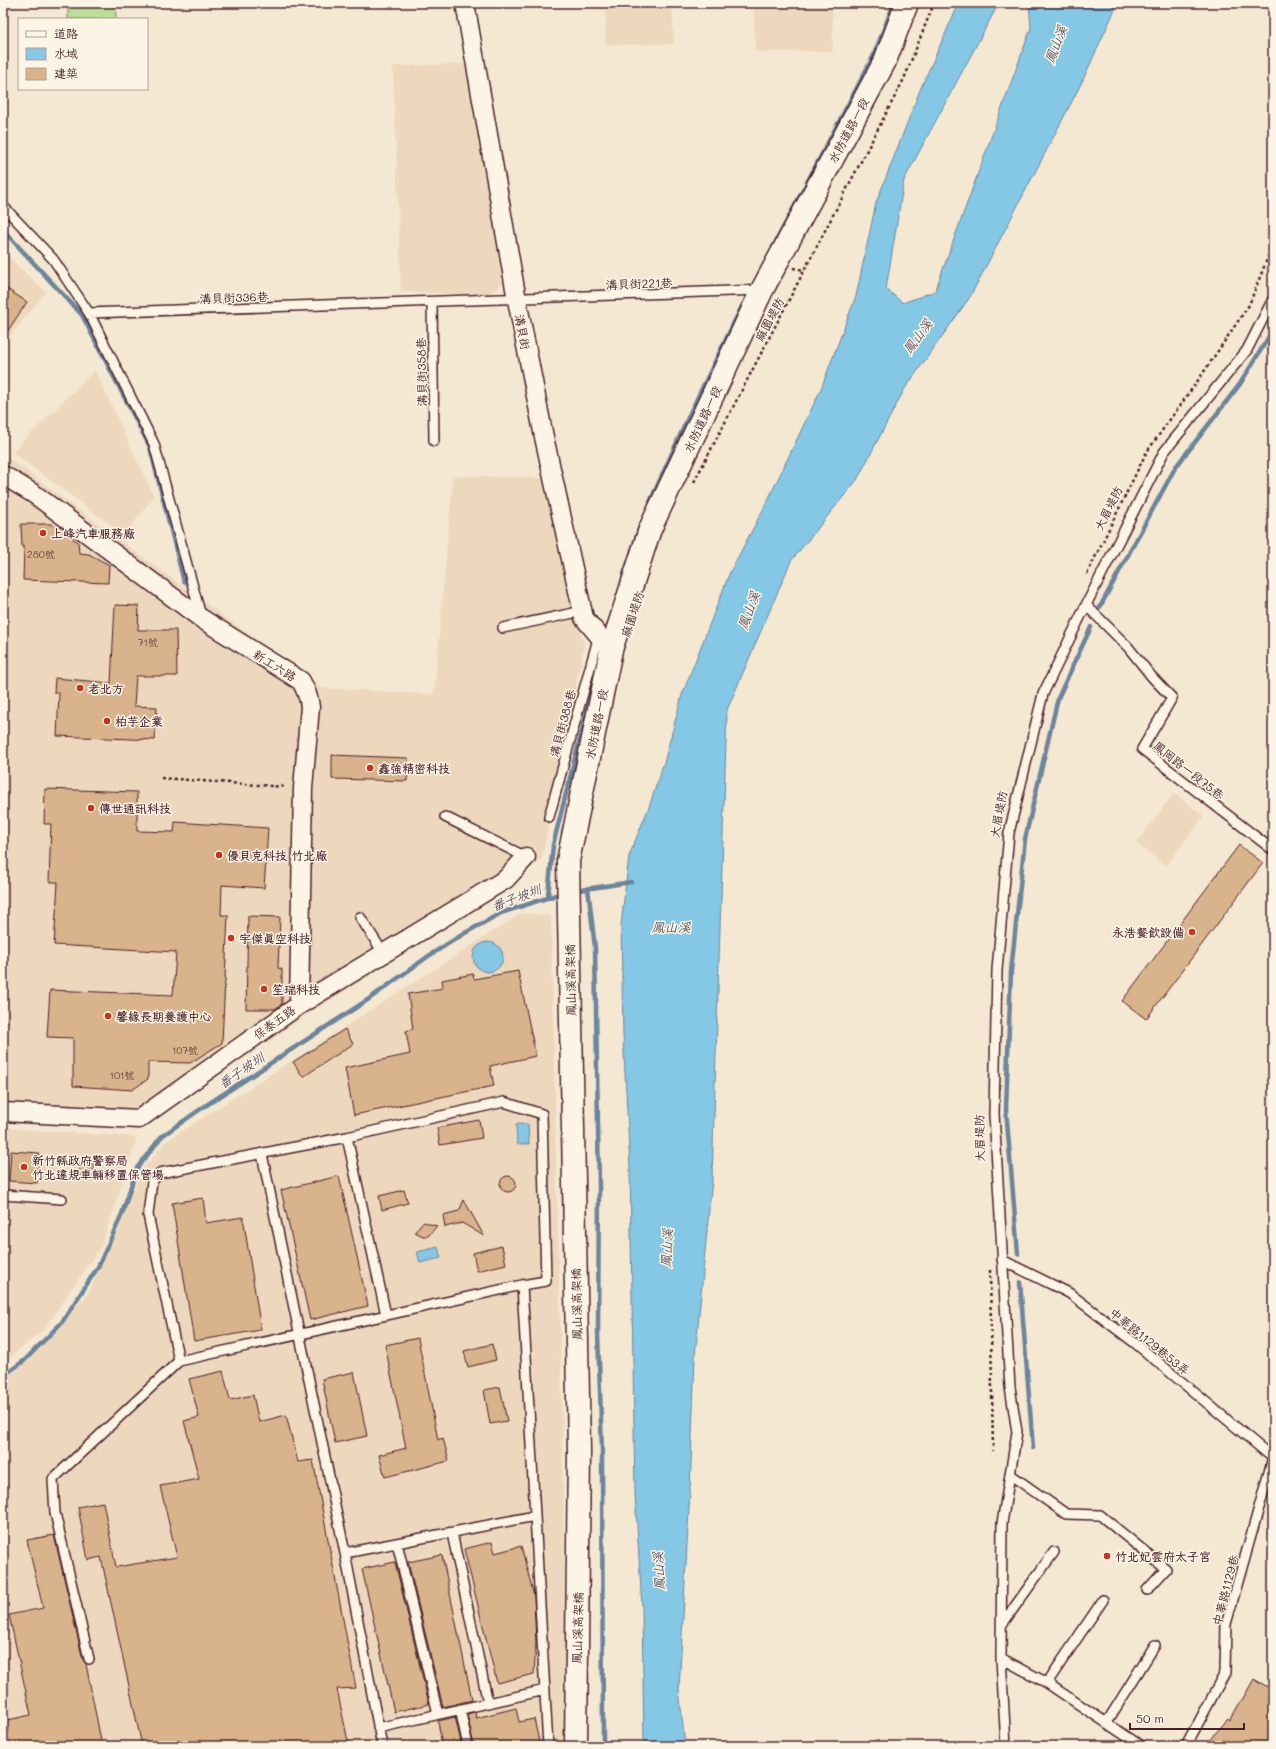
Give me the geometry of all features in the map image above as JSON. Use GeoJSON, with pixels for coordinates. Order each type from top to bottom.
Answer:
{"type":"FeatureCollection","features":[{"type":"Feature","properties":{"kind":"street","name":"溝貝街"},"geometry":{"type":"LineString","coordinates":[[465,3],[517,300],[544,437],[584,618],[605,643]]}},
{"type":"Feature","properties":{"kind":"street","name":"水防道路一段"},"geometry":{"type":"LineString","coordinates":[[568,861],[605,643],[650,529],[762,290],[885,61],[908,3]]}},
{"type":"Feature","properties":{"kind":"street","name":"新工六路"},"geometry":{"type":"LineString","coordinates":[[3,475],[34,494],[202,619],[301,681],[309,697],[310,706],[303,788],[299,1005]]}},
{"type":"Feature","properties":{"kind":"street","name":"保泰五路"},"geometry":{"type":"LineString","coordinates":[[3,1112],[139,1119],[299,1005],[506,879],[526,857]]}},
{"type":"Feature","properties":{"kind":"street","name":"鳳山溪高架橋"},"geometry":{"type":"LineString","coordinates":[[568,861],[579,1450],[576,1746]]}},
{"type":"Feature","properties":{"kind":"lane"},"geometry":{"type":"LineString","coordinates":[[3,206],[53,259],[89,314],[154,444],[202,619]]}},
{"type":"Feature","properties":{"kind":"lane","name":"溝貝街221巷"},"geometry":{"type":"LineString","coordinates":[[517,300],[762,290]]}},
{"type":"Feature","properties":{"kind":"lane"},"geometry":{"type":"LineString","coordinates":[[1006,1746],[1001,1658],[1003,1623],[1002,1523],[1011,1475],[1016,1432],[1010,1387],[994,1114],[997,970],[1009,834],[1043,694],[1086,605],[1164,452],[1247,350],[1273,299]]}},
{"type":"Feature","properties":{"kind":"lane","name":"溝貝街336巷"},"geometry":{"type":"LineString","coordinates":[[89,314],[517,300]]}},
{"type":"Feature","properties":{"kind":"lane","name":"溝貝街358巷"},"geometry":{"type":"LineString","coordinates":[[432,303],[434,441]]}},
{"type":"Feature","properties":{"kind":"lane","name":"鳳岡路一段75巷"},"geometry":{"type":"LineString","coordinates":[[1086,605],[1128,647],[1152,677],[1172,698],[1142,749],[1273,850]]}},
{"type":"Feature","properties":{"kind":"lane"},"geometry":{"type":"LineString","coordinates":[[503,628],[583,611]]}},
{"type":"Feature","properties":{"kind":"lane","name":"溝貝街388巷"},"geometry":{"type":"LineString","coordinates":[[548,817],[605,643]]}},
{"type":"Feature","properties":{"kind":"lane"},"geometry":{"type":"LineString","coordinates":[[445,817],[526,857]]}},
{"type":"Feature","properties":{"kind":"lane"},"geometry":{"type":"LineString","coordinates":[[360,917],[384,954]]}},
{"type":"Feature","properties":{"kind":"lane"},"geometry":{"type":"LineString","coordinates":[[89,1659],[55,1513],[54,1479],[179,1361],[299,1336],[522,1285],[546,1282],[542,1114],[504,1102],[262,1154],[160,1172],[152,1181],[148,1215],[179,1361]]}},
{"type":"Feature","properties":{"kind":"lane"},"geometry":{"type":"LineString","coordinates":[[347,1136],[386,1315]]}},
{"type":"Feature","properties":{"kind":"lane"},"geometry":{"type":"LineString","coordinates":[[262,1154],[345,1553],[382,1746]]}},
{"type":"Feature","properties":{"kind":"lane"},"geometry":{"type":"LineString","coordinates":[[3,1195],[62,1199]]}},
{"type":"Feature","properties":{"kind":"lane","name":"中華路1129巷53弄"},"geometry":{"type":"LineString","coordinates":[[1002,1260],[1069,1293],[1135,1343],[1273,1458]]}},
{"type":"Feature","properties":{"kind":"lane"},"geometry":{"type":"LineString","coordinates":[[522,1285],[548,1746]]}},
{"type":"Feature","properties":{"kind":"lane","name":"中華路1129巷"},"geometry":{"type":"LineString","coordinates":[[1186,1746],[1225,1673],[1226,1624],[1273,1458]]}},
{"type":"Feature","properties":{"kind":"lane"},"geometry":{"type":"LineString","coordinates":[[1011,1475],[1066,1514],[1100,1515],[1166,1569],[1146,1590]]}},
{"type":"Feature","properties":{"kind":"lane"},"geometry":{"type":"LineString","coordinates":[[345,1553],[535,1516]]}},
{"type":"Feature","properties":{"kind":"lane"},"geometry":{"type":"LineString","coordinates":[[452,1533],[488,1703]]}},
{"type":"Feature","properties":{"kind":"lane"},"geometry":{"type":"LineString","coordinates":[[397,1543],[438,1714]]}},
{"type":"Feature","properties":{"kind":"lane"},"geometry":{"type":"LineString","coordinates":[[1003,1623],[1054,1552]]}},
{"type":"Feature","properties":{"kind":"lane"},"geometry":{"type":"LineString","coordinates":[[1047,1683],[1102,1600]]}},
{"type":"Feature","properties":{"kind":"lane"},"geometry":{"type":"LineString","coordinates":[[1107,1722],[1155,1645]]}},
{"type":"Feature","properties":{"kind":"lane"},"geometry":{"type":"LineString","coordinates":[[1001,1658],[1047,1683],[1141,1746]]}},
{"type":"Feature","properties":{"kind":"lane"},"geometry":{"type":"LineString","coordinates":[[378,1728],[545,1690]]}},
{"type":"Feature","properties":{"kind":"lane"},"geometry":{"type":"LineString","coordinates":[[460,1709],[468,1746]]}},
{"type":"Feature","properties":{"kind":"path","name":"麻園堤防"},"geometry":{"type":"LineString","coordinates":[[692,486],[904,79],[934,3]]}},
{"type":"Feature","properties":{"kind":"path","name":"大眉堤防"},"geometry":{"type":"LineString","coordinates":[[1084,581],[1146,453],[1250,305],[1273,244]]}},
{"type":"Feature","properties":{"kind":"path"},"geometry":{"type":"LineString","coordinates":[[161,778],[303,788]]}},
{"type":"Feature","properties":{"kind":"path"},"geometry":{"type":"LineString","coordinates":[[990,1268],[993,1451]]}},
{"type":"Feature","properties":{"kind":"shaded area"},"geometry":{"type":"Polygon","coordinates":[[[606,3],[672,3],[674,44],[605,45],[606,3]]]}},
{"type":"Feature","properties":{"kind":"shaded area"},"geometry":{"type":"Polygon","coordinates":[[[754,3],[832,3],[833,51],[755,52],[754,3]]]}},
{"type":"Feature","properties":{"kind":"shaded area"},"geometry":{"type":"Polygon","coordinates":[[[468,64],[509,278],[488,295],[401,292],[393,66],[468,64]]]}},
{"type":"Feature","properties":{"kind":"shaded area"},"geometry":{"type":"Polygon","coordinates":[[[3,252],[46,292],[3,345],[3,252]]]}},
{"type":"Feature","properties":{"kind":"shaded area"},"geometry":{"type":"Polygon","coordinates":[[[95,370],[154,497],[124,535],[12,452],[95,370]]]}},
{"type":"Feature","properties":{"kind":"shaded area"},"geometry":{"type":"Polygon","coordinates":[[[3,454],[321,688],[434,694],[453,476],[546,478],[584,645],[542,859],[507,889],[307,1015],[144,1126],[3,1121],[3,454]]]}},
{"type":"Feature","properties":{"kind":"shaded area"},"geometry":{"type":"Polygon","coordinates":[[[1174,793],[1204,816],[1166,866],[1136,843],[1174,793]]]}},
{"type":"Feature","properties":{"kind":"shaded area"},"geometry":{"type":"Polygon","coordinates":[[[522,913],[551,916],[563,1455],[566,1746],[3,1746],[3,1383],[88,1294],[142,1171],[165,1142],[522,913]]]}},
{"type":"Feature","properties":{"kind":"shaded area"},"geometry":{"type":"Polygon","coordinates":[[[3,1128],[137,1137],[102,1245],[44,1329],[3,1364],[3,1128]]]}},
{"type":"Feature","properties":{"kind":"green space"},"geometry":{"type":"Polygon","coordinates":[[[68,3],[115,3],[116,18],[68,18],[68,3]]]}},
{"type":"Feature","properties":{"kind":"water","name":"鳳山溪"},"geometry":{"type":"Polygon","coordinates":[[[959,3],[999,3],[904,180],[886,289],[903,303],[935,291],[1031,28],[1029,3],[1118,3],[1081,84],[970,297],[904,390],[857,480],[791,561],[727,710],[712,1179],[695,1356],[690,1491],[679,1689],[685,1746],[644,1746],[642,1608],[635,1492],[630,1168],[623,1035],[621,925],[629,856],[649,807],[665,759],[682,695],[730,572],[766,504],[820,391],[856,296],[876,203],[920,90],[959,3]]]}},
{"type":"Feature","properties":{"kind":"water"},"geometry":{"type":"Polygon","coordinates":[[[488,942],[499,946],[503,957],[499,968],[488,972],[477,968],[473,957],[477,946],[488,942]]]}},
{"type":"Feature","properties":{"kind":"water"},"geometry":{"type":"Polygon","coordinates":[[[516,1124],[528,1124],[529,1144],[517,1144],[516,1124]]]}},
{"type":"Feature","properties":{"kind":"water"},"geometry":{"type":"Polygon","coordinates":[[[438,1247],[441,1258],[420,1263],[417,1252],[438,1247]]]}},
{"type":"Feature","properties":{"kind":"building"},"geometry":{"type":"Polygon","coordinates":[[[7,289],[27,302],[3,338],[3,296],[7,289]]]}},
{"type":"Feature","properties":{"kind":"building"},"geometry":{"type":"Polygon","coordinates":[[[21,524],[51,524],[78,542],[79,553],[89,554],[109,565],[108,583],[23,580],[24,547],[22,547],[21,524]]]}},
{"type":"Feature","properties":{"kind":"building"},"geometry":{"type":"Polygon","coordinates":[[[115,605],[139,606],[138,630],[176,630],[177,676],[136,676],[134,706],[157,707],[155,740],[57,736],[59,693],[54,693],[55,678],[111,683],[115,605]]]}},
{"type":"Feature","properties":{"kind":"building","name":"鑫強精密科技"},"geometry":{"type":"Polygon","coordinates":[[[332,755],[408,758],[407,781],[332,779],[332,755]]]}},
{"type":"Feature","properties":{"kind":"building"},"geometry":{"type":"Polygon","coordinates":[[[45,789],[137,792],[137,831],[174,832],[175,822],[268,828],[264,888],[222,885],[221,915],[228,915],[222,1043],[190,1063],[148,1062],[148,1079],[132,1090],[73,1086],[73,1038],[47,1037],[50,990],[173,995],[176,952],[54,945],[58,882],[49,882],[51,824],[44,824],[45,789]]]}},
{"type":"Feature","properties":{"kind":"building","name":"永浩餐飲設備"},"geometry":{"type":"Polygon","coordinates":[[[1239,845],[1263,863],[1146,1019],[1122,1001],[1239,845]]]}},
{"type":"Feature","properties":{"kind":"building"},"geometry":{"type":"Polygon","coordinates":[[[248,916],[280,917],[278,968],[282,969],[282,1004],[275,1009],[246,1009],[248,916]]]}},
{"type":"Feature","properties":{"kind":"building"},"geometry":{"type":"Polygon","coordinates":[[[518,971],[536,1056],[490,1066],[494,1086],[354,1115],[345,1068],[410,1054],[406,1031],[413,1029],[408,994],[443,988],[442,980],[473,974],[474,979],[518,971]]]}},
{"type":"Feature","properties":{"kind":"building"},"geometry":{"type":"Polygon","coordinates":[[[345,1029],[353,1044],[303,1077],[293,1062],[345,1029]]]}},
{"type":"Feature","properties":{"kind":"building"},"geometry":{"type":"Polygon","coordinates":[[[479,1120],[482,1138],[440,1145],[437,1128],[479,1120]]]}},
{"type":"Feature","properties":{"kind":"building","name":"新竹縣政府警察局 竹北違規車輛移置保管場"},"geometry":{"type":"Polygon","coordinates":[[[11,1151],[39,1153],[37,1183],[9,1181],[11,1151]]]}},
{"type":"Feature","properties":{"kind":"building"},"geometry":{"type":"Polygon","coordinates":[[[80,1163],[94,1164],[93,1180],[79,1179],[80,1163]]]}},
{"type":"Feature","properties":{"kind":"building"},"geometry":{"type":"Polygon","coordinates":[[[339,1176],[368,1306],[310,1320],[281,1190],[339,1176]]]}},
{"type":"Feature","properties":{"kind":"building"},"geometry":{"type":"Polygon","coordinates":[[[508,1176],[514,1178],[516,1184],[514,1190],[508,1192],[502,1190],[500,1184],[502,1178],[508,1176]]]}},
{"type":"Feature","properties":{"kind":"building"},"geometry":{"type":"Polygon","coordinates":[[[404,1190],[408,1203],[382,1210],[379,1196],[404,1190]]]}},
{"type":"Feature","properties":{"kind":"building"},"geometry":{"type":"Polygon","coordinates":[[[203,1198],[206,1223],[243,1217],[261,1330],[194,1341],[172,1203],[203,1198]]]}},
{"type":"Feature","properties":{"kind":"building"},"geometry":{"type":"Polygon","coordinates":[[[464,1200],[484,1236],[462,1223],[445,1227],[443,1215],[459,1211],[464,1200]]]}},
{"type":"Feature","properties":{"kind":"building"},"geometry":{"type":"Polygon","coordinates":[[[424,1222],[437,1226],[428,1236],[423,1236],[415,1232],[424,1222]]]}},
{"type":"Feature","properties":{"kind":"building"},"geometry":{"type":"Polygon","coordinates":[[[502,1246],[506,1264],[477,1271],[473,1253],[502,1246]]]}},
{"type":"Feature","properties":{"kind":"building"},"geometry":{"type":"Polygon","coordinates":[[[418,1338],[438,1440],[443,1438],[449,1461],[385,1477],[379,1455],[406,1448],[385,1345],[418,1338]]]}},
{"type":"Feature","properties":{"kind":"building"},"geometry":{"type":"Polygon","coordinates":[[[492,1344],[496,1360],[468,1367],[464,1351],[492,1344]]]}},
{"type":"Feature","properties":{"kind":"building"},"geometry":{"type":"Polygon","coordinates":[[[223,1371],[230,1400],[253,1395],[259,1422],[286,1415],[298,1462],[313,1460],[356,1688],[337,1689],[349,1746],[142,1746],[101,1557],[88,1560],[78,1507],[103,1502],[116,1567],[177,1557],[160,1486],[199,1479],[184,1421],[199,1417],[189,1379],[223,1371]]]}},
{"type":"Feature","properties":{"kind":"building"},"geometry":{"type":"Polygon","coordinates":[[[354,1372],[367,1436],[335,1443],[322,1379],[354,1372]]]}},
{"type":"Feature","properties":{"kind":"building"},"geometry":{"type":"Polygon","coordinates":[[[500,1387],[507,1421],[490,1424],[484,1390],[500,1387]]]}},
{"type":"Feature","properties":{"kind":"building"},"geometry":{"type":"Polygon","coordinates":[[[54,1535],[83,1660],[86,1664],[102,1746],[3,1746],[3,1721],[31,1715],[9,1615],[43,1608],[27,1540],[54,1535]]]}},
{"type":"Feature","properties":{"kind":"building"},"geometry":{"type":"Polygon","coordinates":[[[492,1542],[495,1553],[521,1546],[534,1596],[536,1643],[534,1674],[497,1683],[464,1549],[492,1542]]]}},
{"type":"Feature","properties":{"kind":"building"},"geometry":{"type":"Polygon","coordinates":[[[442,1555],[472,1700],[443,1707],[408,1562],[442,1555]]]}},
{"type":"Feature","properties":{"kind":"building"},"geometry":{"type":"Polygon","coordinates":[[[395,1562],[429,1704],[394,1712],[362,1569],[395,1562]]]}},
{"type":"Feature","properties":{"kind":"building"},"geometry":{"type":"Polygon","coordinates":[[[1254,1679],[1273,1690],[1273,1746],[1204,1746],[1228,1719],[1230,1721],[1254,1679]]]}},
{"type":"Feature","properties":{"kind":"building"},"geometry":{"type":"Polygon","coordinates":[[[516,1708],[519,1722],[534,1719],[540,1746],[474,1746],[467,1714],[475,1712],[476,1718],[516,1708]]]}},
{"type":"Feature","properties":{"kind":"building"},"geometry":{"type":"Polygon","coordinates":[[[455,1717],[462,1746],[442,1746],[438,1721],[455,1717]]]}},
{"type":"Feature","properties":{"kind":"waterway"},"geometry":{"type":"LineString","coordinates":[[773,247],[873,57],[894,3]]}},
{"type":"Feature","properties":{"kind":"waterway"},"geometry":{"type":"LineString","coordinates":[[3,230],[82,315],[150,447],[184,582]]}},
{"type":"Feature","properties":{"kind":"waterway"},"geometry":{"type":"LineString","coordinates":[[650,502],[692,409],[743,304]]}},
{"type":"Feature","properties":{"kind":"waterway"},"geometry":{"type":"LineString","coordinates":[[1100,607],[1175,468],[1240,384],[1273,330]]}},
{"type":"Feature","properties":{"kind":"waterway"},"geometry":{"type":"LineString","coordinates":[[622,581],[640,526]]}},
{"type":"Feature","properties":{"kind":"waterway"},"geometry":{"type":"LineString","coordinates":[[1018,1254],[1006,1109],[1011,971],[1025,839],[1058,698],[1091,627]]}},
{"type":"Feature","properties":{"kind":"waterway"},"geometry":{"type":"LineString","coordinates":[[548,896],[553,845],[593,687]]}},
{"type":"Feature","properties":{"kind":"waterway"},"geometry":{"type":"LineString","coordinates":[[573,891],[631,882]]}},
{"type":"Feature","properties":{"kind":"waterway"},"geometry":{"type":"LineString","coordinates":[[588,888],[595,948],[599,1186],[598,1332],[602,1451],[603,1746]]}},
{"type":"Feature","properties":{"kind":"waterway","name":"番子坡圳"},"geometry":{"type":"LineString","coordinates":[[3,1376],[25,1360],[62,1322],[98,1267],[122,1214],[137,1168],[162,1136],[205,1106],[369,999],[430,955],[465,933],[501,913],[562,893]]}},
{"type":"Feature","properties":{"kind":"waterway"},"geometry":{"type":"LineString","coordinates":[[1020,1282],[1033,1448]]}},
{"type":"Feature","properties":{"kind":"place","name":"上峰汽車服務廠"},"geometry":{"type":"Point","coordinates":[43,533]}},
{"type":"Feature","properties":{"kind":"place","name":"老北方"},"geometry":{"type":"Point","coordinates":[80,688]}},
{"type":"Feature","properties":{"kind":"place","name":"柏芋企業"},"geometry":{"type":"Point","coordinates":[107,721]}},
{"type":"Feature","properties":{"kind":"place","name":"鑫強精密科技"},"geometry":{"type":"Point","coordinates":[370,768]}},
{"type":"Feature","properties":{"kind":"place","name":"傳世通訊科技"},"geometry":{"type":"Point","coordinates":[91,808]}},
{"type":"Feature","properties":{"kind":"place","name":"優貝克科技 竹北廠"},"geometry":{"type":"Point","coordinates":[219,855]}},
{"type":"Feature","properties":{"kind":"place","name":"永浩餐飲設備"},"geometry":{"type":"Point","coordinates":[1192,932]}},
{"type":"Feature","properties":{"kind":"place","name":"宇傑真空科技"},"geometry":{"type":"Point","coordinates":[231,938]}},
{"type":"Feature","properties":{"kind":"place","name":"笙瑞科技"},"geometry":{"type":"Point","coordinates":[264,989]}},
{"type":"Feature","properties":{"kind":"place","name":"馨緣長期養護中心"},"geometry":{"type":"Point","coordinates":[108,1016]}},
{"type":"Feature","properties":{"kind":"place","name":"新竹縣政府警察局 竹北違規車輛移置保管場"},"geometry":{"type":"Point","coordinates":[24,1167]}},
{"type":"Feature","properties":{"kind":"place","name":"竹北妃雲府太子宮"},"geometry":{"type":"Point","coordinates":[1107,1556]}}]}
